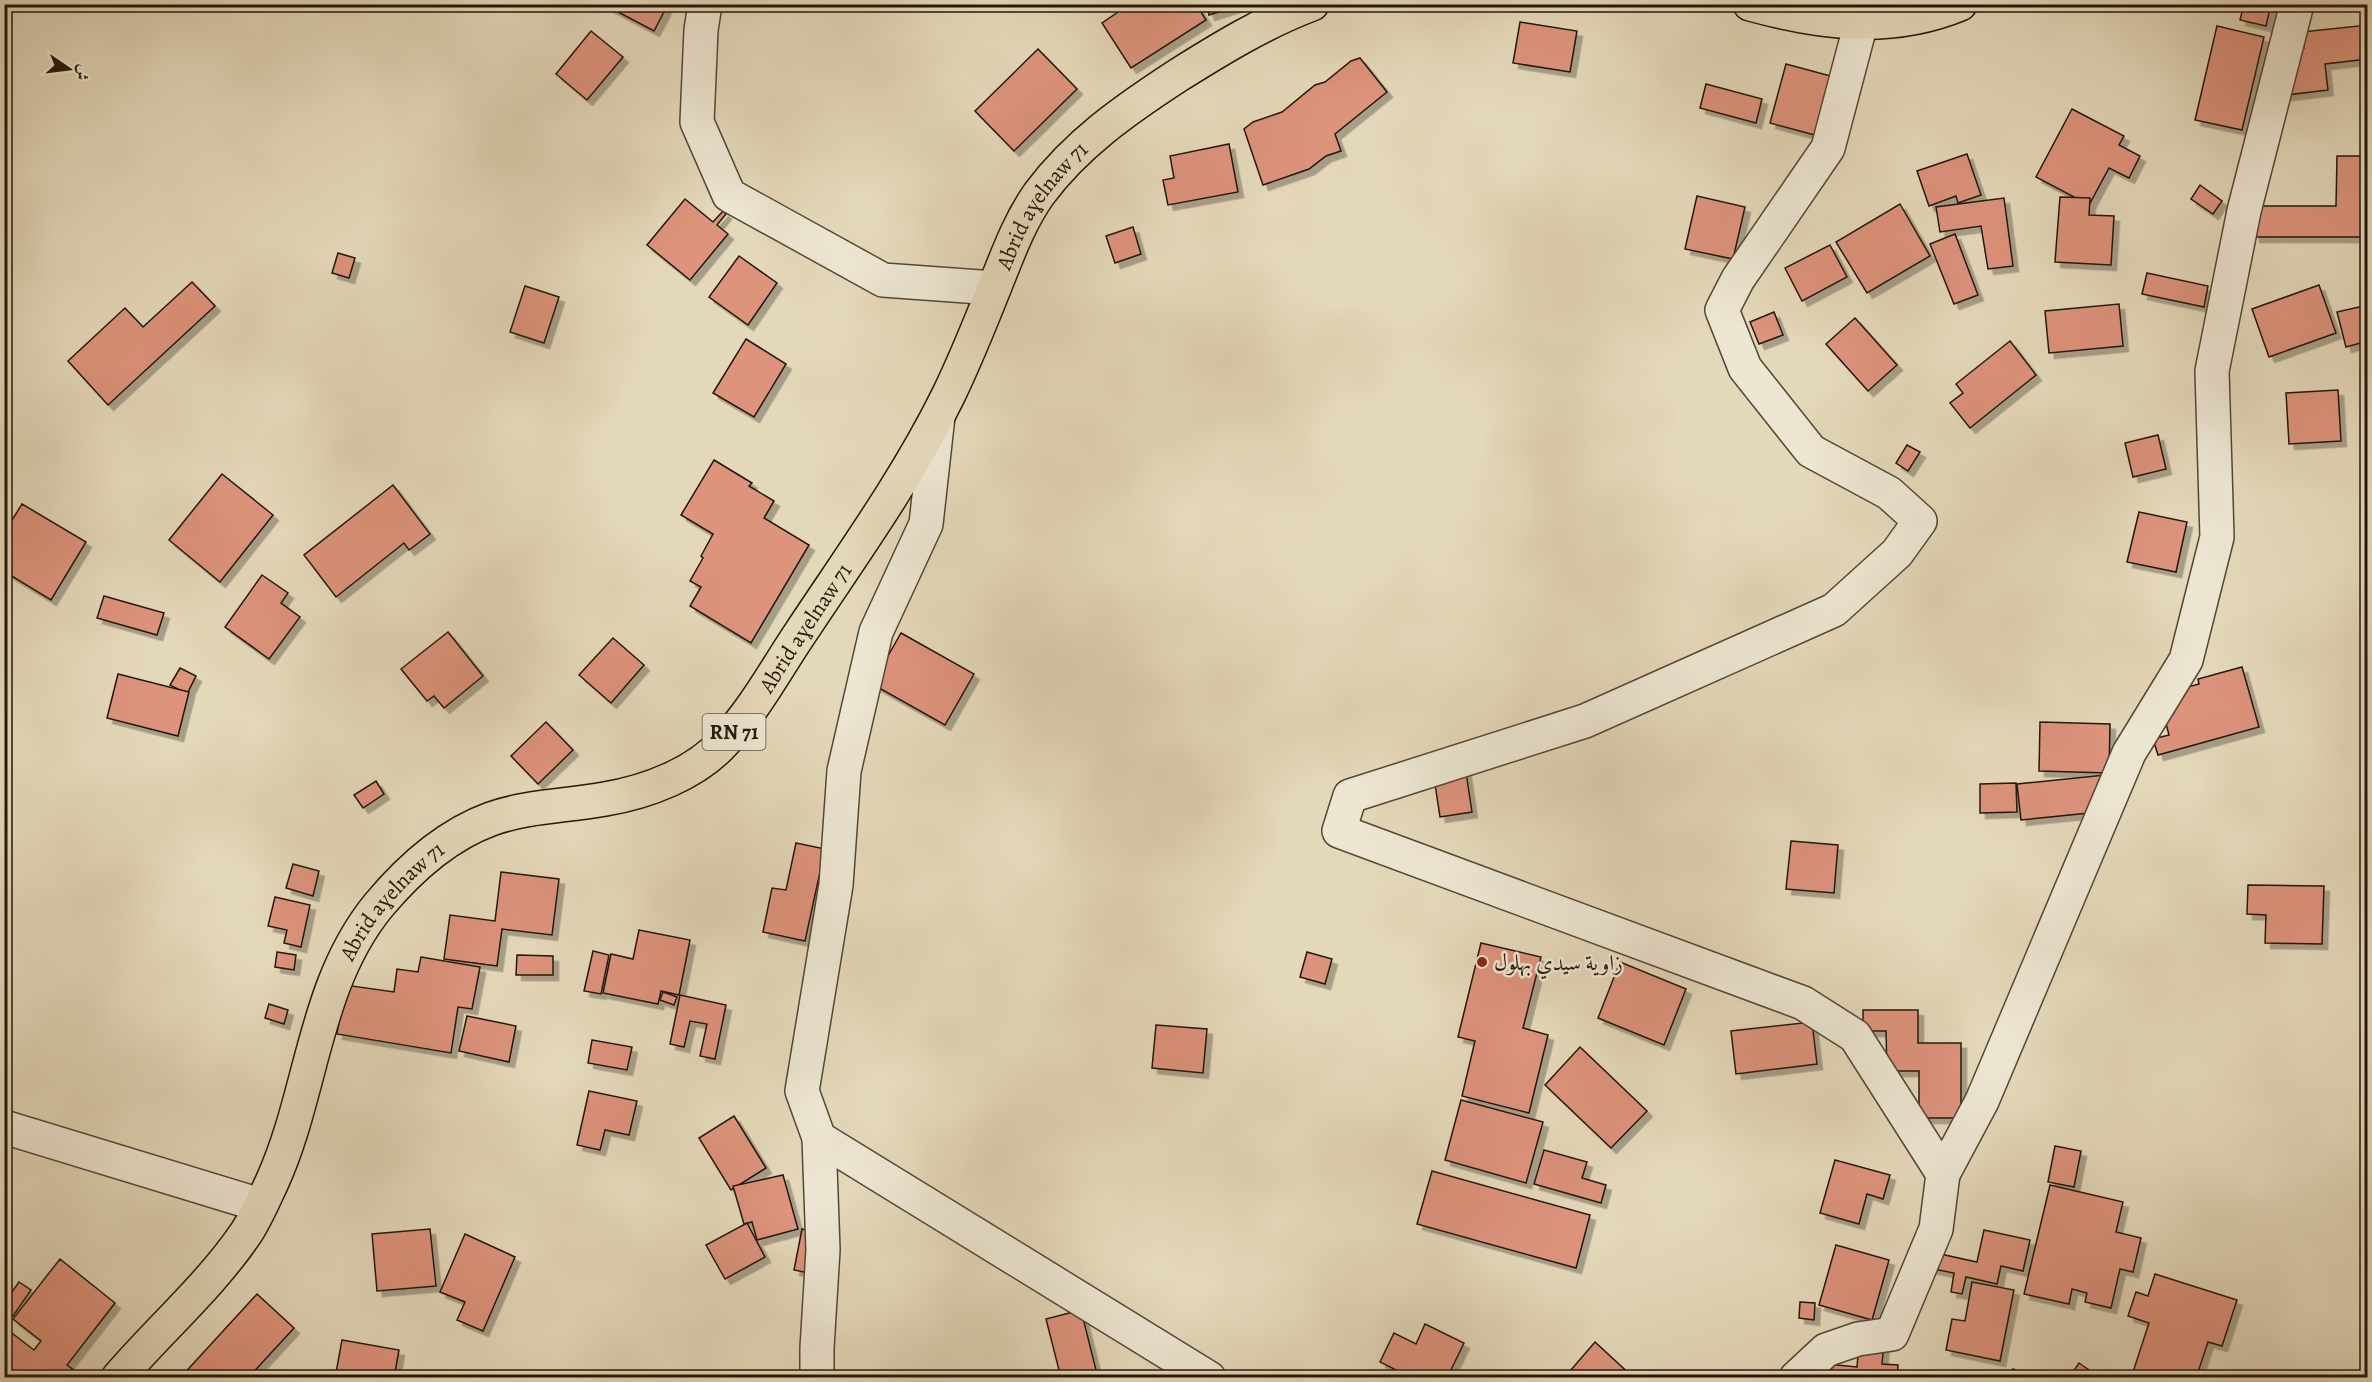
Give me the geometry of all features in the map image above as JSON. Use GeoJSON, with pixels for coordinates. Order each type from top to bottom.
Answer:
{"type":"FeatureCollection","features":[{"type":"Feature","properties":{"kind":"main road","name":"Abrid aɣelnaw 71"},"geometry":{"type":"LineString","coordinates":[[118,1377],[203,1286],[248,1231],[284,1151],[321,1018],[343,962],[359,932],[378,907],[408,873],[452,838],[492,818],[618,796],[671,778],[702,763],[720,747],[741,724],[863,542],[938,416],[951,391],[1015,234],[1036,198],[1062,166],[1116,116],[1214,52],[1287,14],[1312,4]]}},
{"type":"Feature","properties":{"kind":"main road"},"geometry":{"type":"LineString","coordinates":[[1750,4],[1814,12],[1861,23],[1905,19],[1944,11],[1960,4]]}},
{"type":"Feature","properties":{"kind":"street"},"geometry":{"type":"LineString","coordinates":[[705,4],[701,30],[697,122],[729,195],[883,280],[994,288]]}},
{"type":"Feature","properties":{"kind":"street"},"geometry":{"type":"LineString","coordinates":[[1796,1377],[1826,1350],[1858,1339],[1892,1334],[1936,1229],[1943,1174],[1982,1101],[2129,753],[2186,660],[2217,537],[2212,371],[2244,211],[2297,4]]}},
{"type":"Feature","properties":{"kind":"street"},"geometry":{"type":"LineString","coordinates":[[1861,23],[1828,148],[1738,279],[1722,310],[1745,368],[1811,451],[1889,494],[1920,521],[1897,553],[1834,610],[1584,721],[1350,796],[1339,831],[1803,1003],[1855,1036],[1943,1174]]}},
{"type":"Feature","properties":{"kind":"street"},"geometry":{"type":"LineString","coordinates":[[817,1377],[823,1250],[819,1138],[802,1091],[836,885],[843,771],[876,632],[926,525],[938,416]]}},
{"type":"Feature","properties":{"kind":"street"},"geometry":{"type":"LineString","coordinates":[[4,1127],[260,1205]]}},
{"type":"Feature","properties":{"kind":"street"},"geometry":{"type":"LineString","coordinates":[[819,1138],[1209,1377]]}},
{"type":"Feature","properties":{"kind":"building"},"geometry":{"type":"Polygon","coordinates":[[[603,4],[668,4],[654,31],[603,4]]]}},
{"type":"Feature","properties":{"kind":"building"},"geometry":{"type":"Polygon","coordinates":[[[1130,4],[1196,4],[1206,20],[1131,68],[1102,23],[1130,4]]]}},
{"type":"Feature","properties":{"kind":"building"},"geometry":{"type":"Polygon","coordinates":[[[1206,4],[1244,4],[1209,15],[1206,4]]]}},
{"type":"Feature","properties":{"kind":"building"},"geometry":{"type":"Polygon","coordinates":[[[2244,4],[2271,4],[2266,26],[2240,20],[2244,4]]]}},
{"type":"Feature","properties":{"kind":"building"},"geometry":{"type":"Polygon","coordinates":[[[1520,22],[1577,31],[1570,72],[1513,63],[1520,22]]]}},
{"type":"Feature","properties":{"kind":"building"},"geometry":{"type":"Polygon","coordinates":[[[2368,25],[2368,59],[2325,64],[2328,90],[2278,96],[2273,51],[2304,48],[2302,32],[2368,25]]]}},
{"type":"Feature","properties":{"kind":"building"},"geometry":{"type":"Polygon","coordinates":[[[2217,26],[2264,37],[2242,130],[2195,120],[2217,26]]]}},
{"type":"Feature","properties":{"kind":"building"},"geometry":{"type":"Polygon","coordinates":[[[591,31],[623,57],[587,100],[556,74],[591,31]]]}},
{"type":"Feature","properties":{"kind":"building"},"geometry":{"type":"Polygon","coordinates":[[[1038,49],[1077,89],[1014,151],[975,111],[1038,49]]]}},
{"type":"Feature","properties":{"kind":"building"},"geometry":{"type":"Polygon","coordinates":[[[1360,58],[1387,92],[1335,134],[1341,151],[1326,156],[1309,169],[1263,185],[1244,129],[1253,122],[1282,112],[1315,85],[1325,82],[1351,61],[1360,58]]]}},
{"type":"Feature","properties":{"kind":"building"},"geometry":{"type":"Polygon","coordinates":[[[1786,64],[1838,78],[1822,137],[1770,123],[1786,64]]]}},
{"type":"Feature","properties":{"kind":"building"},"geometry":{"type":"Polygon","coordinates":[[[1706,84],[1762,99],[1756,123],[1700,108],[1706,84]]]}},
{"type":"Feature","properties":{"kind":"building"},"geometry":{"type":"Polygon","coordinates":[[[2072,109],[2124,136],[2119,145],[2140,156],[2129,178],[2109,168],[2089,205],[2036,177],[2072,109]]]}},
{"type":"Feature","properties":{"kind":"building"},"geometry":{"type":"Polygon","coordinates":[[[1229,144],[1238,192],[1168,205],[1163,180],[1174,178],[1170,156],[1229,144]]]}},
{"type":"Feature","properties":{"kind":"building"},"geometry":{"type":"Polygon","coordinates":[[[1967,154],[1981,195],[1958,203],[1956,196],[1929,206],[1917,171],[1967,154]]]}},
{"type":"Feature","properties":{"kind":"building"},"geometry":{"type":"Polygon","coordinates":[[[2337,156],[2368,156],[2368,237],[2254,237],[2254,206],[2336,206],[2337,156]]]}},
{"type":"Feature","properties":{"kind":"building"},"geometry":{"type":"Polygon","coordinates":[[[2200,185],[2222,201],[2213,214],[2191,199],[2200,185]]]}},
{"type":"Feature","properties":{"kind":"building"},"geometry":{"type":"Polygon","coordinates":[[[1697,196],[1745,207],[1733,259],[1685,249],[1697,196]]]}},
{"type":"Feature","properties":{"kind":"building"},"geometry":{"type":"Polygon","coordinates":[[[2060,197],[2090,198],[2089,215],[2114,216],[2111,265],[2055,262],[2060,197]]]}},
{"type":"Feature","properties":{"kind":"building"},"geometry":{"type":"Polygon","coordinates":[[[2004,198],[2013,266],[1988,269],[1981,226],[1940,232],[1936,207],[2004,198]]]}},
{"type":"Feature","properties":{"kind":"building"},"geometry":{"type":"Polygon","coordinates":[[[685,199],[713,222],[723,211],[726,214],[717,225],[728,234],[690,280],[647,245],[685,199]]]}},
{"type":"Feature","properties":{"kind":"building"},"geometry":{"type":"Polygon","coordinates":[[[1900,204],[1930,256],[1867,293],[1836,242],[1900,204]]]}},
{"type":"Feature","properties":{"kind":"building"},"geometry":{"type":"Polygon","coordinates":[[[1133,227],[1141,254],[1115,263],[1106,236],[1133,227]]]}},
{"type":"Feature","properties":{"kind":"building"},"geometry":{"type":"Polygon","coordinates":[[[1955,234],[1978,295],[1954,304],[1930,244],[1955,234]]]}},
{"type":"Feature","properties":{"kind":"building"},"geometry":{"type":"Polygon","coordinates":[[[1830,245],[1847,277],[1802,301],[1785,268],[1830,245]]]}},
{"type":"Feature","properties":{"kind":"building"},"geometry":{"type":"Polygon","coordinates":[[[338,253],[355,258],[349,278],[332,273],[338,253]]]}},
{"type":"Feature","properties":{"kind":"building"},"geometry":{"type":"Polygon","coordinates":[[[739,256],[777,283],[748,325],[709,297],[739,256]]]}},
{"type":"Feature","properties":{"kind":"building"},"geometry":{"type":"Polygon","coordinates":[[[2147,273],[2208,286],[2204,307],[2142,294],[2147,273]]]}},
{"type":"Feature","properties":{"kind":"building"},"geometry":{"type":"Polygon","coordinates":[[[192,282],[215,306],[108,405],[68,361],[125,308],[143,327],[192,282]]]}},
{"type":"Feature","properties":{"kind":"building"},"geometry":{"type":"Polygon","coordinates":[[[2319,285],[2336,333],[2269,357],[2252,309],[2319,285]]]}},
{"type":"Feature","properties":{"kind":"building"},"geometry":{"type":"Polygon","coordinates":[[[525,286],[559,297],[544,343],[510,332],[525,286]]]}},
{"type":"Feature","properties":{"kind":"building"},"geometry":{"type":"Polygon","coordinates":[[[2119,304],[2123,346],[2049,353],[2045,311],[2119,304]]]}},
{"type":"Feature","properties":{"kind":"building"},"geometry":{"type":"Polygon","coordinates":[[[2368,305],[2368,341],[2346,347],[2337,312],[2368,305]]]}},
{"type":"Feature","properties":{"kind":"building"},"geometry":{"type":"Polygon","coordinates":[[[1774,312],[1783,335],[1759,344],[1750,322],[1774,312]]]}},
{"type":"Feature","properties":{"kind":"building"},"geometry":{"type":"Polygon","coordinates":[[[1855,318],[1897,365],[1868,391],[1826,344],[1855,318]]]}},
{"type":"Feature","properties":{"kind":"building"},"geometry":{"type":"Polygon","coordinates":[[[746,339],[786,364],[754,417],[713,393],[746,339]]]}},
{"type":"Feature","properties":{"kind":"building"},"geometry":{"type":"Polygon","coordinates":[[[2010,341],[2036,375],[1970,428],[1950,403],[1963,393],[1956,384],[2010,341]]]}},
{"type":"Feature","properties":{"kind":"building"},"geometry":{"type":"Polygon","coordinates":[[[2338,390],[2341,441],[2289,444],[2286,393],[2338,390]]]}},
{"type":"Feature","properties":{"kind":"building"},"geometry":{"type":"Polygon","coordinates":[[[2158,435],[2166,469],[2133,477],[2125,443],[2158,435]]]}},
{"type":"Feature","properties":{"kind":"building"},"geometry":{"type":"Polygon","coordinates":[[[1907,445],[1920,452],[1908,471],[1896,463],[1907,445]]]}},
{"type":"Feature","properties":{"kind":"building"},"geometry":{"type":"Polygon","coordinates":[[[714,460],[752,483],[749,486],[774,501],[764,518],[809,545],[751,643],[690,606],[701,587],[690,581],[713,534],[681,515],[714,460]]]}},
{"type":"Feature","properties":{"kind":"building"},"geometry":{"type":"Polygon","coordinates":[[[222,474],[273,515],[220,582],[169,540],[222,474]]]}},
{"type":"Feature","properties":{"kind":"building"},"geometry":{"type":"Polygon","coordinates":[[[393,485],[430,534],[409,550],[404,543],[336,597],[304,555],[393,485]]]}},
{"type":"Feature","properties":{"kind":"building"},"geometry":{"type":"Polygon","coordinates":[[[22,504],[86,542],[51,600],[5,572],[9,564],[4,561],[4,533],[22,504]]]}},
{"type":"Feature","properties":{"kind":"building"},"geometry":{"type":"Polygon","coordinates":[[[2139,512],[2187,522],[2176,572],[2127,562],[2139,512]]]}},
{"type":"Feature","properties":{"kind":"building"},"geometry":{"type":"Polygon","coordinates":[[[262,575],[288,593],[281,603],[300,617],[269,659],[225,627],[262,575]]]}},
{"type":"Feature","properties":{"kind":"building"},"geometry":{"type":"Polygon","coordinates":[[[104,596],[164,613],[157,635],[97,618],[104,596]]]}},
{"type":"Feature","properties":{"kind":"building"},"geometry":{"type":"Polygon","coordinates":[[[448,632],[483,676],[444,708],[434,696],[427,701],[401,669],[448,632]]]}},
{"type":"Feature","properties":{"kind":"building"},"geometry":{"type":"Polygon","coordinates":[[[901,633],[974,674],[945,725],[872,684],[901,633]]]}},
{"type":"Feature","properties":{"kind":"building"},"geometry":{"type":"Polygon","coordinates":[[[613,638],[644,665],[611,703],[579,675],[613,638]]]}},
{"type":"Feature","properties":{"kind":"building"},"geometry":{"type":"Polygon","coordinates":[[[2242,667],[2259,727],[2158,755],[2153,739],[2169,735],[2164,716],[2174,713],[2169,692],[2199,684],[2198,679],[2242,667]]]}},
{"type":"Feature","properties":{"kind":"building"},"geometry":{"type":"Polygon","coordinates":[[[180,668],[196,676],[187,694],[170,685],[180,668]]]}},
{"type":"Feature","properties":{"kind":"building"},"geometry":{"type":"Polygon","coordinates":[[[118,674],[189,692],[178,736],[107,718],[118,674]]]}},
{"type":"Feature","properties":{"kind":"building"},"geometry":{"type":"Polygon","coordinates":[[[546,722],[573,750],[538,784],[511,756],[546,722]]]}},
{"type":"Feature","properties":{"kind":"building"},"geometry":{"type":"Polygon","coordinates":[[[2040,722],[2110,724],[2109,773],[2039,771],[2040,722]]]}},
{"type":"Feature","properties":{"kind":"building"},"geometry":{"type":"Polygon","coordinates":[[[1465,766],[1472,812],[1440,817],[1433,771],[1465,766]]]}},
{"type":"Feature","properties":{"kind":"building"},"geometry":{"type":"Polygon","coordinates":[[[2105,775],[2109,811],[2021,820],[2017,784],[2105,775]]]}},
{"type":"Feature","properties":{"kind":"building"},"geometry":{"type":"Polygon","coordinates":[[[376,781],[384,794],[363,808],[354,795],[376,781]]]}},
{"type":"Feature","properties":{"kind":"building"},"geometry":{"type":"Polygon","coordinates":[[[2016,783],[2017,812],[1980,813],[1980,784],[2016,783]]]}},
{"type":"Feature","properties":{"kind":"building"},"geometry":{"type":"Polygon","coordinates":[[[1791,841],[1838,845],[1834,893],[1786,889],[1791,841]]]}},
{"type":"Feature","properties":{"kind":"building"},"geometry":{"type":"Polygon","coordinates":[[[796,843],[825,849],[805,941],[763,932],[772,888],[786,890],[796,843]]]}},
{"type":"Feature","properties":{"kind":"building"},"geometry":{"type":"Polygon","coordinates":[[[293,864],[319,871],[313,896],[286,888],[293,864]]]}},
{"type":"Feature","properties":{"kind":"building"},"geometry":{"type":"Polygon","coordinates":[[[501,872],[559,879],[552,935],[502,929],[497,966],[444,959],[450,915],[495,921],[501,872]]]}},
{"type":"Feature","properties":{"kind":"building"},"geometry":{"type":"Polygon","coordinates":[[[2248,885],[2324,886],[2322,944],[2265,943],[2266,915],[2247,914],[2248,885]]]}},
{"type":"Feature","properties":{"kind":"building"},"geometry":{"type":"Polygon","coordinates":[[[275,897],[310,905],[301,947],[284,943],[287,930],[268,926],[275,897]]]}},
{"type":"Feature","properties":{"kind":"building"},"geometry":{"type":"Polygon","coordinates":[[[639,930],[690,940],[679,995],[661,991],[658,1004],[603,993],[611,954],[633,959],[639,930]]]}},
{"type":"Feature","properties":{"kind":"building"},"geometry":{"type":"Polygon","coordinates":[[[1481,943],[1541,957],[1523,1028],[1548,1035],[1529,1113],[1462,1096],[1475,1041],[1458,1037],[1481,943]]]}},
{"type":"Feature","properties":{"kind":"building"},"geometry":{"type":"Polygon","coordinates":[[[593,951],[609,955],[601,994],[584,991],[593,951]]]}},
{"type":"Feature","properties":{"kind":"building"},"geometry":{"type":"Polygon","coordinates":[[[277,952],[296,955],[294,970],[275,967],[277,952]]]}},
{"type":"Feature","properties":{"kind":"building"},"geometry":{"type":"Polygon","coordinates":[[[1307,952],[1332,959],[1325,984],[1300,977],[1307,952]]]}},
{"type":"Feature","properties":{"kind":"building"},"geometry":{"type":"Polygon","coordinates":[[[517,955],[553,956],[553,975],[516,975],[517,955]]]}},
{"type":"Feature","properties":{"kind":"building"},"geometry":{"type":"Polygon","coordinates":[[[421,957],[480,967],[472,1009],[458,1007],[451,1053],[337,1034],[345,985],[394,992],[397,969],[418,972],[421,957]]]}},
{"type":"Feature","properties":{"kind":"building"},"geometry":{"type":"Polygon","coordinates":[[[1620,962],[1686,989],[1664,1045],[1598,1018],[1620,962]]]}},
{"type":"Feature","properties":{"kind":"building"},"geometry":{"type":"Polygon","coordinates":[[[663,992],[677,997],[674,1005],[660,1000],[663,992]]]}},
{"type":"Feature","properties":{"kind":"building"},"geometry":{"type":"Polygon","coordinates":[[[680,995],[726,1005],[715,1059],[700,1056],[707,1024],[690,1021],[684,1047],[670,1044],[680,995]]]}},
{"type":"Feature","properties":{"kind":"building"},"geometry":{"type":"Polygon","coordinates":[[[269,1004],[288,1010],[284,1024],[265,1018],[269,1004]]]}},
{"type":"Feature","properties":{"kind":"building"},"geometry":{"type":"Polygon","coordinates":[[[1863,1010],[1918,1010],[1918,1043],[1961,1043],[1961,1118],[1919,1118],[1919,1071],[1887,1071],[1886,1031],[1863,1031],[1863,1010]]]}},
{"type":"Feature","properties":{"kind":"building"},"geometry":{"type":"Polygon","coordinates":[[[467,1016],[516,1026],[509,1062],[459,1051],[467,1016]]]}},
{"type":"Feature","properties":{"kind":"building"},"geometry":{"type":"Polygon","coordinates":[[[1812,1022],[1817,1064],[1736,1074],[1731,1031],[1812,1022]]]}},
{"type":"Feature","properties":{"kind":"building"},"geometry":{"type":"Polygon","coordinates":[[[1156,1025],[1207,1029],[1203,1073],[1152,1068],[1156,1025]]]}},
{"type":"Feature","properties":{"kind":"building"},"geometry":{"type":"Polygon","coordinates":[[[592,1040],[632,1047],[627,1070],[588,1063],[592,1040]]]}},
{"type":"Feature","properties":{"kind":"building"},"geometry":{"type":"Polygon","coordinates":[[[1580,1047],[1647,1111],[1611,1148],[1545,1085],[1580,1047]]]}},
{"type":"Feature","properties":{"kind":"building"},"geometry":{"type":"Polygon","coordinates":[[[589,1091],[637,1101],[629,1135],[605,1130],[600,1150],[577,1145],[589,1091]]]}},
{"type":"Feature","properties":{"kind":"building"},"geometry":{"type":"Polygon","coordinates":[[[1461,1100],[1543,1122],[1526,1183],[1445,1160],[1461,1100]]]}},
{"type":"Feature","properties":{"kind":"building"},"geometry":{"type":"Polygon","coordinates":[[[734,1116],[766,1168],[731,1190],[699,1138],[734,1116]]]}},
{"type":"Feature","properties":{"kind":"building"},"geometry":{"type":"Polygon","coordinates":[[[2055,1146],[2081,1151],[2074,1187],[2048,1182],[2055,1146]]]}},
{"type":"Feature","properties":{"kind":"building"},"geometry":{"type":"Polygon","coordinates":[[[1544,1150],[1587,1162],[1582,1178],[1606,1185],[1601,1203],[1534,1184],[1544,1150]]]}},
{"type":"Feature","properties":{"kind":"building"},"geometry":{"type":"Polygon","coordinates":[[[1835,1160],[1890,1175],[1883,1199],[1867,1194],[1859,1224],[1820,1213],[1835,1160]]]}},
{"type":"Feature","properties":{"kind":"building"},"geometry":{"type":"Polygon","coordinates":[[[1432,1171],[1590,1215],[1576,1268],[1417,1224],[1432,1171]]]}},
{"type":"Feature","properties":{"kind":"building"},"geometry":{"type":"Polygon","coordinates":[[[783,1175],[798,1229],[757,1240],[752,1222],[744,1224],[733,1186],[783,1175]]]}},
{"type":"Feature","properties":{"kind":"building"},"geometry":{"type":"Polygon","coordinates":[[[2050,1185],[2123,1202],[2116,1232],[2141,1238],[2133,1272],[2120,1269],[2111,1308],[2085,1302],[2087,1293],[2072,1289],[2069,1304],[2024,1294],[2050,1185]]]}},
{"type":"Feature","properties":{"kind":"building"},"geometry":{"type":"Polygon","coordinates":[[[747,1223],[765,1257],[725,1279],[706,1245],[747,1223]]]}},
{"type":"Feature","properties":{"kind":"building"},"geometry":{"type":"Polygon","coordinates":[[[430,1229],[436,1286],[377,1291],[372,1234],[430,1229]]]}},
{"type":"Feature","properties":{"kind":"building"},"geometry":{"type":"Polygon","coordinates":[[[802,1229],[817,1232],[809,1273],[794,1270],[802,1229]]]}},
{"type":"Feature","properties":{"kind":"building"},"geometry":{"type":"Polygon","coordinates":[[[1984,1230],[2030,1240],[2023,1271],[2001,1266],[1997,1284],[1966,1277],[1962,1294],[1951,1292],[1954,1273],[1928,1268],[1931,1252],[1977,1262],[1984,1230]]]}},
{"type":"Feature","properties":{"kind":"building"},"geometry":{"type":"Polygon","coordinates":[[[465,1234],[515,1257],[483,1331],[457,1320],[465,1302],[440,1292],[465,1234]]]}},
{"type":"Feature","properties":{"kind":"building"},"geometry":{"type":"Polygon","coordinates":[[[1836,1245],[1889,1260],[1872,1320],[1819,1305],[1836,1245]]]}},
{"type":"Feature","properties":{"kind":"building"},"geometry":{"type":"Polygon","coordinates":[[[60,1259],[115,1303],[67,1365],[78,1373],[74,1378],[4,1378],[4,1327],[34,1350],[41,1341],[13,1319],[60,1259]]]}},
{"type":"Feature","properties":{"kind":"building"},"geometry":{"type":"Polygon","coordinates":[[[2155,1274],[2237,1300],[2222,1346],[2208,1342],[2196,1378],[2152,1378],[2133,1372],[2149,1323],[2128,1316],[2136,1292],[2148,1296],[2155,1274]]]}},
{"type":"Feature","properties":{"kind":"building"},"geometry":{"type":"Polygon","coordinates":[[[19,1282],[31,1290],[13,1316],[4,1310],[4,1303],[19,1282]]]}},
{"type":"Feature","properties":{"kind":"building"},"geometry":{"type":"Polygon","coordinates":[[[1972,1282],[2014,1290],[2000,1361],[1946,1350],[1952,1319],[1965,1321],[1972,1282]]]}},
{"type":"Feature","properties":{"kind":"building"},"geometry":{"type":"Polygon","coordinates":[[[257,1294],[294,1328],[248,1378],[180,1378],[257,1294]]]}},
{"type":"Feature","properties":{"kind":"building"},"geometry":{"type":"Polygon","coordinates":[[[1800,1302],[1815,1303],[1814,1320],[1799,1318],[1800,1302]]]}},
{"type":"Feature","properties":{"kind":"building"},"geometry":{"type":"Polygon","coordinates":[[[1081,1310],[1098,1378],[1061,1378],[1046,1319],[1081,1310]]]}},
{"type":"Feature","properties":{"kind":"building"},"geometry":{"type":"Polygon","coordinates":[[[1425,1324],[1464,1343],[1447,1378],[1412,1378],[1380,1362],[1394,1333],[1416,1344],[1425,1324]]]}},
{"type":"Feature","properties":{"kind":"building"},"geometry":{"type":"Polygon","coordinates":[[[342,1340],[399,1350],[394,1378],[335,1378],[342,1340]]]}},
{"type":"Feature","properties":{"kind":"building"},"geometry":{"type":"Polygon","coordinates":[[[1595,1342],[1634,1378],[1564,1378],[1595,1342]]]}},
{"type":"Feature","properties":{"kind":"building"},"geometry":{"type":"Polygon","coordinates":[[[1859,1342],[1884,1344],[1882,1364],[1898,1365],[1897,1378],[1826,1378],[1827,1364],[1857,1367],[1859,1342]]]}},
{"type":"Feature","properties":{"kind":"building"},"geometry":{"type":"Polygon","coordinates":[[[2079,1363],[2101,1378],[2069,1378],[2079,1363]]]}},
{"type":"Feature","properties":{"kind":"building"},"geometry":{"type":"Polygon","coordinates":[[[2013,1369],[2037,1378],[2010,1378],[2013,1369]]]}},
{"type":"Feature","properties":{"kind":"place","name":"زاوية سيدي بهلول"},"geometry":{"type":"Point","coordinates":[1482,962]}}]}
